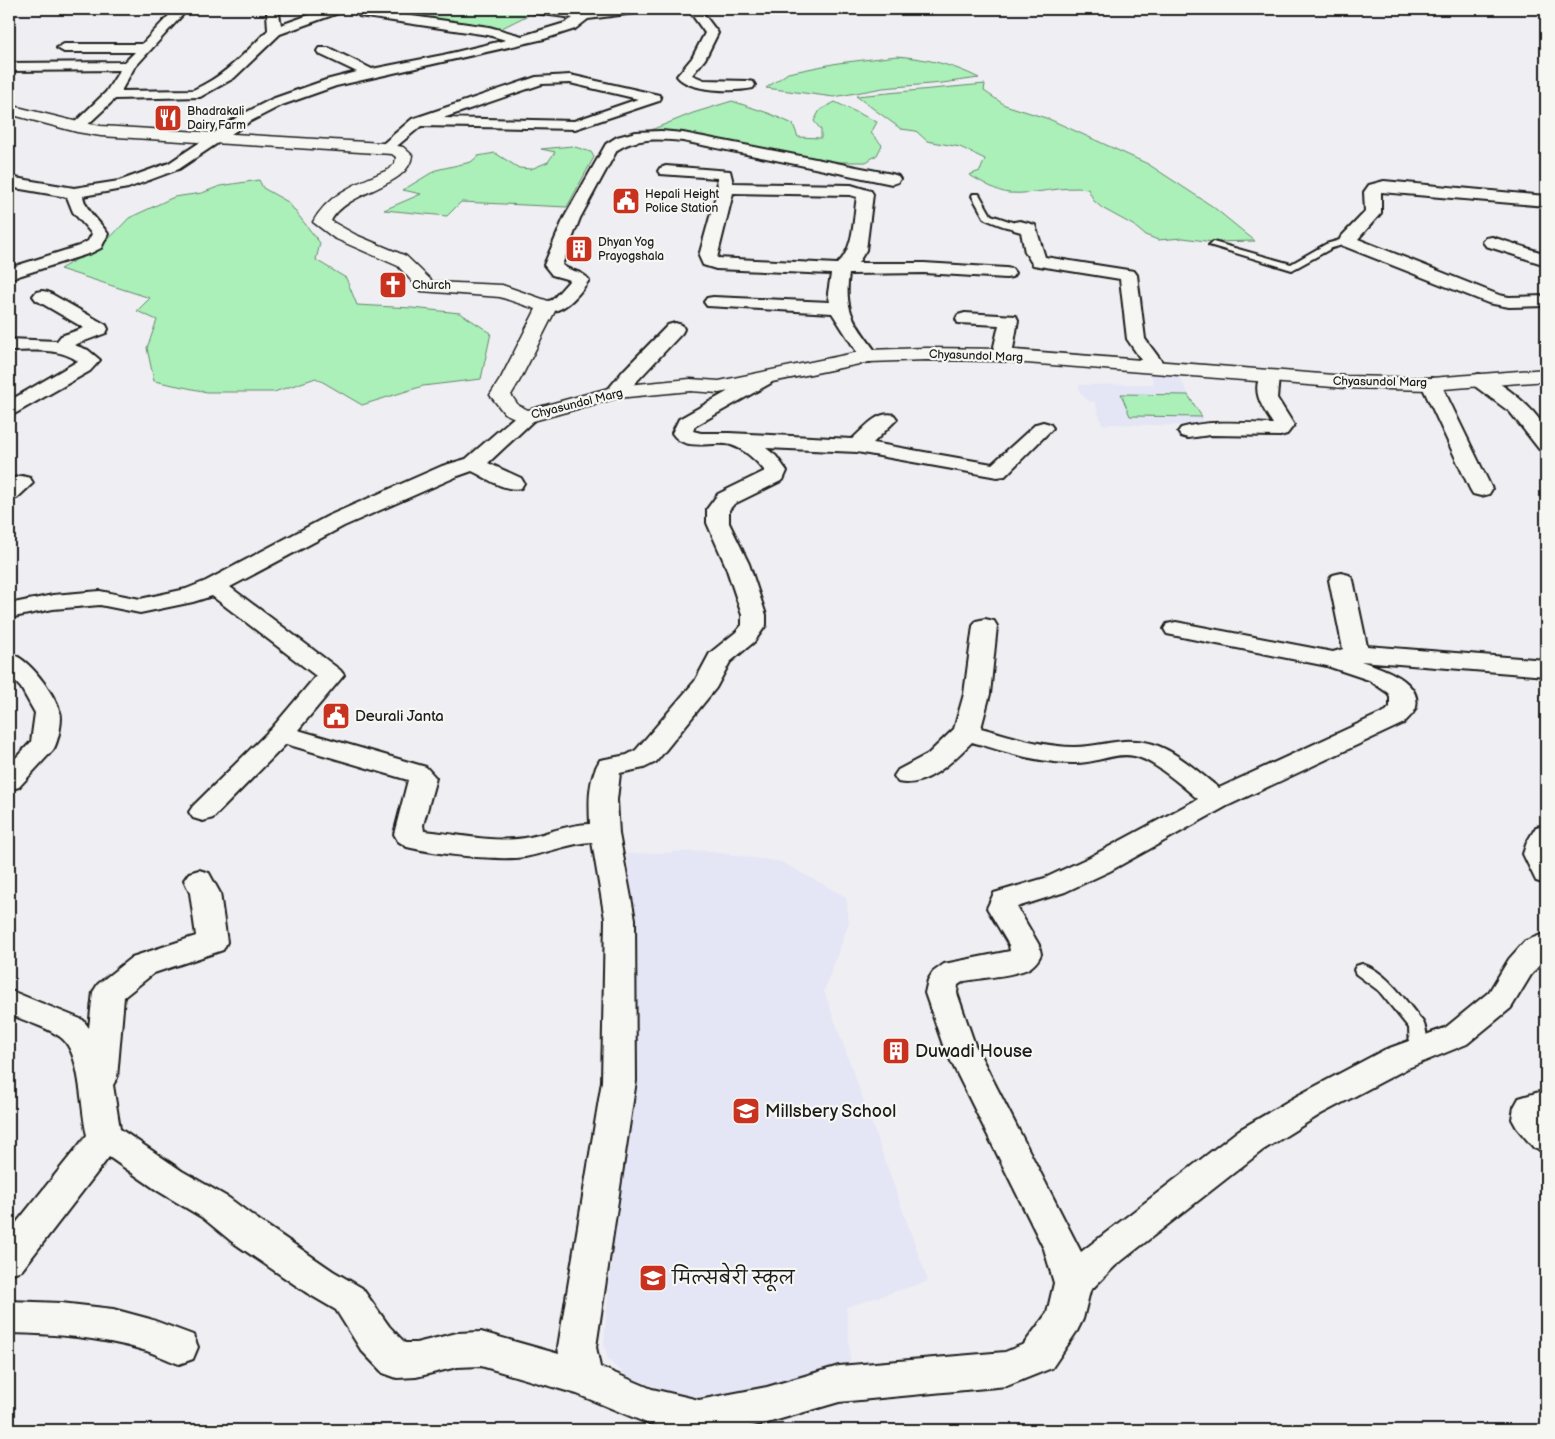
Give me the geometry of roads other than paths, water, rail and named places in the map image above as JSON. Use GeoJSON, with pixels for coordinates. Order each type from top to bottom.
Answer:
{"type":"FeatureCollection","features":[{"type":"Feature","properties":{"kind":"street"},"geometry":{"type":"LineString","coordinates":[[77,127],[111,95],[129,66],[182,9]]}},
{"type":"Feature","properties":{"kind":"street"},"geometry":{"type":"LineString","coordinates":[[275,31],[273,12],[279,9]]}},
{"type":"Feature","properties":{"kind":"street"},"geometry":{"type":"LineString","coordinates":[[111,95],[195,94],[207,90],[232,75],[275,31],[336,9]]}},
{"type":"Feature","properties":{"kind":"street"},"geometry":{"type":"LineString","coordinates":[[535,9],[584,16],[635,9]]}},
{"type":"Feature","properties":{"kind":"street"},"geometry":{"type":"LineString","coordinates":[[694,9],[712,32],[698,59],[684,76],[687,80],[696,83],[748,84]]}},
{"type":"Feature","properties":{"kind":"street"},"geometry":{"type":"LineString","coordinates":[[363,13],[488,31],[522,40]]}},
{"type":"Feature","properties":{"kind":"street"},"geometry":{"type":"LineString","coordinates":[[9,182],[74,193],[122,185],[146,178],[182,162],[244,119],[277,102],[331,83],[370,73],[443,59],[522,40],[570,26],[584,16]]}},
{"type":"Feature","properties":{"kind":"street"},"geometry":{"type":"LineString","coordinates":[[64,48],[147,48]]}},
{"type":"Feature","properties":{"kind":"street"},"geometry":{"type":"LineString","coordinates":[[324,51],[370,73]]}},
{"type":"Feature","properties":{"kind":"street"},"geometry":{"type":"LineString","coordinates":[[9,67],[129,66]]}},
{"type":"Feature","properties":{"kind":"street"},"geometry":{"type":"LineString","coordinates":[[386,148],[416,122],[541,80],[570,79],[654,98],[575,125],[416,122]]}},
{"type":"Feature","properties":{"kind":"street"},"geometry":{"type":"LineString","coordinates":[[9,109],[77,127],[101,131],[397,150],[404,155],[403,164],[396,172],[340,201],[329,209],[322,222],[333,231],[402,261],[420,282],[428,287],[502,291],[547,307],[558,304],[580,280],[578,277],[558,271],[553,265],[572,218],[604,160],[611,148],[622,140],[647,135],[683,137],[892,179]]}},
{"type":"Feature","properties":{"kind":"street"},"geometry":{"type":"LineString","coordinates":[[666,171],[719,172],[724,174],[726,188],[708,256],[709,261],[716,264],[1006,273]]}},
{"type":"Feature","properties":{"kind":"street"},"geometry":{"type":"LineString","coordinates":[[1546,201],[1384,186],[1375,188],[1372,192],[1373,213],[1347,241],[1494,299],[1509,302],[1546,302]]}},
{"type":"Feature","properties":{"kind":"street"},"geometry":{"type":"LineString","coordinates":[[726,188],[851,190],[865,194],[857,250],[851,260],[841,269],[836,293],[842,314],[869,356]]}},
{"type":"Feature","properties":{"kind":"street"},"geometry":{"type":"LineString","coordinates":[[9,274],[30,266],[62,258],[95,244],[100,234],[96,227],[76,207],[74,193]]}},
{"type":"Feature","properties":{"kind":"street"},"geometry":{"type":"LineString","coordinates":[[1020,226],[1029,229],[1038,261],[1128,275],[1136,339],[1155,366]]}},
{"type":"Feature","properties":{"kind":"street"},"geometry":{"type":"LineString","coordinates":[[1492,242],[1546,260]]}},
{"type":"Feature","properties":{"kind":"street"},"geometry":{"type":"LineString","coordinates":[[42,296],[100,329],[68,340],[63,346]]}},
{"type":"Feature","properties":{"kind":"street"},"geometry":{"type":"LineString","coordinates":[[713,302],[840,308]]}},
{"type":"Feature","properties":{"kind":"street","name":"Chyasundol Marg"},"geometry":{"type":"LineString","coordinates":[[547,307],[511,378],[500,395],[511,409],[526,417],[616,392],[690,385],[720,387],[869,356],[926,354],[1002,355],[1346,382],[1431,384],[1546,375]]}},
{"type":"Feature","properties":{"kind":"street"},"geometry":{"type":"LineString","coordinates":[[965,319],[1009,320],[1002,355]]}},
{"type":"Feature","properties":{"kind":"street"},"geometry":{"type":"LineString","coordinates":[[616,392],[675,329]]}},
{"type":"Feature","properties":{"kind":"street"},"geometry":{"type":"LineString","coordinates":[[9,346],[63,346],[74,349],[90,360],[83,367],[9,410]]}},
{"type":"Feature","properties":{"kind":"street"},"geometry":{"type":"LineString","coordinates":[[1188,432],[1210,429],[1280,430],[1284,425],[1267,398],[1269,377]]}},
{"type":"Feature","properties":{"kind":"street"},"geometry":{"type":"LineString","coordinates":[[764,379],[683,426],[682,433],[692,438],[857,446],[997,470],[1044,428]]}},
{"type":"Feature","properties":{"kind":"street"},"geometry":{"type":"LineString","coordinates":[[1479,380],[1505,396],[1530,420],[1546,445]]}},
{"type":"Feature","properties":{"kind":"street"},"geometry":{"type":"LineString","coordinates":[[1431,384],[1482,489]]}},
{"type":"Feature","properties":{"kind":"street"},"geometry":{"type":"LineString","coordinates":[[9,611],[53,602],[100,598],[140,606],[193,595],[214,586],[336,521],[450,471],[474,464],[515,424],[526,417]]}},
{"type":"Feature","properties":{"kind":"street"},"geometry":{"type":"LineString","coordinates":[[857,446],[887,419]]}},
{"type":"Feature","properties":{"kind":"street"},"geometry":{"type":"LineString","coordinates":[[583,1378],[578,1347],[619,1081],[620,919],[605,834],[603,800],[606,773],[610,766],[634,762],[646,756],[707,683],[719,658],[745,637],[754,625],[754,615],[737,564],[718,523],[718,509],[726,499],[775,475],[776,470],[762,455],[735,440]]}},
{"type":"Feature","properties":{"kind":"street"},"geometry":{"type":"LineString","coordinates":[[474,464],[513,483]]}},
{"type":"Feature","properties":{"kind":"street"},"geometry":{"type":"LineString","coordinates":[[1341,580],[1345,657]]}},
{"type":"Feature","properties":{"kind":"street"},"geometry":{"type":"LineString","coordinates":[[203,812],[281,734],[331,675],[214,586]]}},
{"type":"Feature","properties":{"kind":"street"},"geometry":{"type":"LineString","coordinates":[[908,776],[938,760],[967,732],[977,694],[985,626]]}},
{"type":"Feature","properties":{"kind":"street"},"geometry":{"type":"LineString","coordinates":[[1176,629],[1345,657],[1546,668]]}},
{"type":"Feature","properties":{"kind":"street"},"geometry":{"type":"LineString","coordinates":[[9,1001],[72,1028],[89,1052],[98,1096],[100,1122],[105,1137],[170,1181],[216,1208],[274,1251],[349,1299],[376,1338],[397,1361],[416,1360],[457,1350],[481,1349],[583,1378],[698,1424],[722,1415],[768,1405],[839,1384],[1007,1369],[1038,1356],[1064,1319],[1073,1283],[1062,1249],[959,1046],[941,993],[944,980],[955,972],[1019,960],[1026,954],[1024,945],[1002,908],[1005,900],[1055,885],[1100,864],[1217,800],[1395,717],[1403,708],[1403,697],[1398,688],[1378,674],[1345,657]]}},
{"type":"Feature","properties":{"kind":"street"},"geometry":{"type":"LineString","coordinates":[[9,661],[32,684],[48,713],[44,744],[9,782]]}},
{"type":"Feature","properties":{"kind":"street"},"geometry":{"type":"LineString","coordinates":[[967,732],[1038,752],[1077,756],[1123,748],[1137,748],[1152,754],[1217,800]]}},
{"type":"Feature","properties":{"kind":"street"},"geometry":{"type":"LineString","coordinates":[[281,734],[416,773],[422,778],[408,834],[417,840],[505,848],[525,847],[573,833],[589,831],[605,834]]}},
{"type":"Feature","properties":{"kind":"street"},"geometry":{"type":"LineString","coordinates":[[1546,834],[1537,854],[1546,874]]}},
{"type":"Feature","properties":{"kind":"street"},"geometry":{"type":"LineString","coordinates":[[98,1096],[109,992],[143,965],[212,942],[206,893],[199,880]]}},
{"type":"Feature","properties":{"kind":"street"},"geometry":{"type":"LineString","coordinates":[[1073,1283],[1102,1255],[1251,1140],[1309,1105],[1396,1059],[1456,1036],[1500,1000],[1520,966],[1536,949],[1546,944]]}},
{"type":"Feature","properties":{"kind":"street"},"geometry":{"type":"LineString","coordinates":[[1546,1102],[1530,1108],[1529,1119],[1546,1138]]}},
{"type":"Feature","properties":{"kind":"street"},"geometry":{"type":"LineString","coordinates":[[9,1259],[105,1137]]}},
{"type":"Feature","properties":{"kind":"street"},"geometry":{"type":"LineString","coordinates":[[9,1317],[44,1317],[109,1326],[146,1334],[179,1347]]}},
{"type":"Feature","properties":{"kind":"lane"},"geometry":{"type":"LineString","coordinates":[[976,196],[988,217],[1011,226],[1020,226]]}},
{"type":"Feature","properties":{"kind":"lane"},"geometry":{"type":"LineString","coordinates":[[1214,245],[1292,267],[1329,246],[1347,241]]}},
{"type":"Feature","properties":{"kind":"lane"},"geometry":{"type":"LineString","coordinates":[[1362,970],[1385,987],[1417,1026],[1419,1050]]}},
{"type":"Feature","properties":{"kind":"place","name":"Bhadrakali Dairy Farm"},"geometry":{"type":"Point","coordinates":[168,118]}},
{"type":"Feature","properties":{"kind":"place","name":"Hepali Height Police Station"},"geometry":{"type":"Point","coordinates":[626,201]}},
{"type":"Feature","properties":{"kind":"place","name":"Dhyan Yog Prayogshala"},"geometry":{"type":"Point","coordinates":[579,249]}},
{"type":"Feature","properties":{"kind":"place","name":"Church"},"geometry":{"type":"Point","coordinates":[393,285]}},
{"type":"Feature","properties":{"kind":"place","name":"Deurali Janta"},"geometry":{"type":"Point","coordinates":[336,716]}},
{"type":"Feature","properties":{"kind":"place","name":"Duwadi House"},"geometry":{"type":"Point","coordinates":[896,1051]}},
{"type":"Feature","properties":{"kind":"place","name":"Millsbery School"},"geometry":{"type":"Point","coordinates":[746,1111]}},
{"type":"Feature","properties":{"kind":"place","name":"मिल्सबेरी स्कूल"},"geometry":{"type":"Point","coordinates":[653,1278]}}]}
